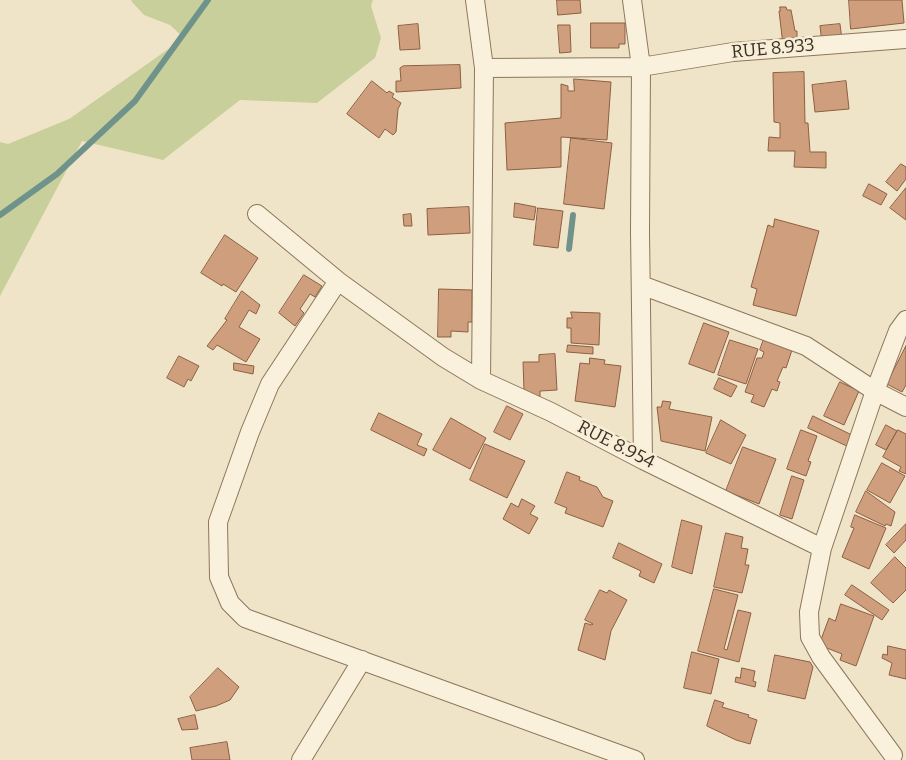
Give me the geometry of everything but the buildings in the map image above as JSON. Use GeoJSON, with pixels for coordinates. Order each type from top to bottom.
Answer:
{"type":"FeatureCollection","features":[{"type":"Feature","properties":{"kind":"street"},"geometry":{"type":"LineString","coordinates":[[475,0],[484,68],[480,380]]}},
{"type":"Feature","properties":{"kind":"street"},"geometry":{"type":"LineString","coordinates":[[632,0],[641,68],[640,222],[643,460]]}},
{"type":"Feature","properties":{"kind":"street","name":"RUE 8.933"},"geometry":{"type":"LineString","coordinates":[[484,68],[641,68],[733,52],[906,39]]}},
{"type":"Feature","properties":{"kind":"street","name":"RUE 8.954"},"geometry":{"type":"LineString","coordinates":[[257,214],[338,281],[443,357],[480,380],[551,412],[643,460],[822,548]]}},
{"type":"Feature","properties":{"kind":"street"},"geometry":{"type":"LineString","coordinates":[[338,281],[270,384],[250,432],[218,522],[220,577],[230,603],[245,618],[635,760]]}},
{"type":"Feature","properties":{"kind":"street"},"geometry":{"type":"LineString","coordinates":[[641,285],[806,346],[875,392],[906,407]]}},
{"type":"Feature","properties":{"kind":"street"},"geometry":{"type":"LineString","coordinates":[[895,756],[821,657],[810,637],[809,612],[822,548],[875,392],[898,331],[906,320]]}},
{"type":"Feature","properties":{"kind":"street"},"geometry":{"type":"LineString","coordinates":[[301,760],[362,660]]}},
{"type":"Feature","properties":{"kind":"green space"},"geometry":{"type":"Polygon","coordinates":[[[131,0],[373,0],[371,6],[381,38],[375,58],[317,103],[240,100],[163,160],[82,141],[0,296],[0,142],[8,144],[69,119],[184,38],[170,25],[144,15],[131,0]]]}},
{"type":"Feature","properties":{"kind":"waterway"},"geometry":{"type":"LineString","coordinates":[[0,215],[57,174],[135,101],[208,0]]}},
{"type":"Feature","properties":{"kind":"waterway"},"geometry":{"type":"LineString","coordinates":[[569,249],[573,215]]}}]}
